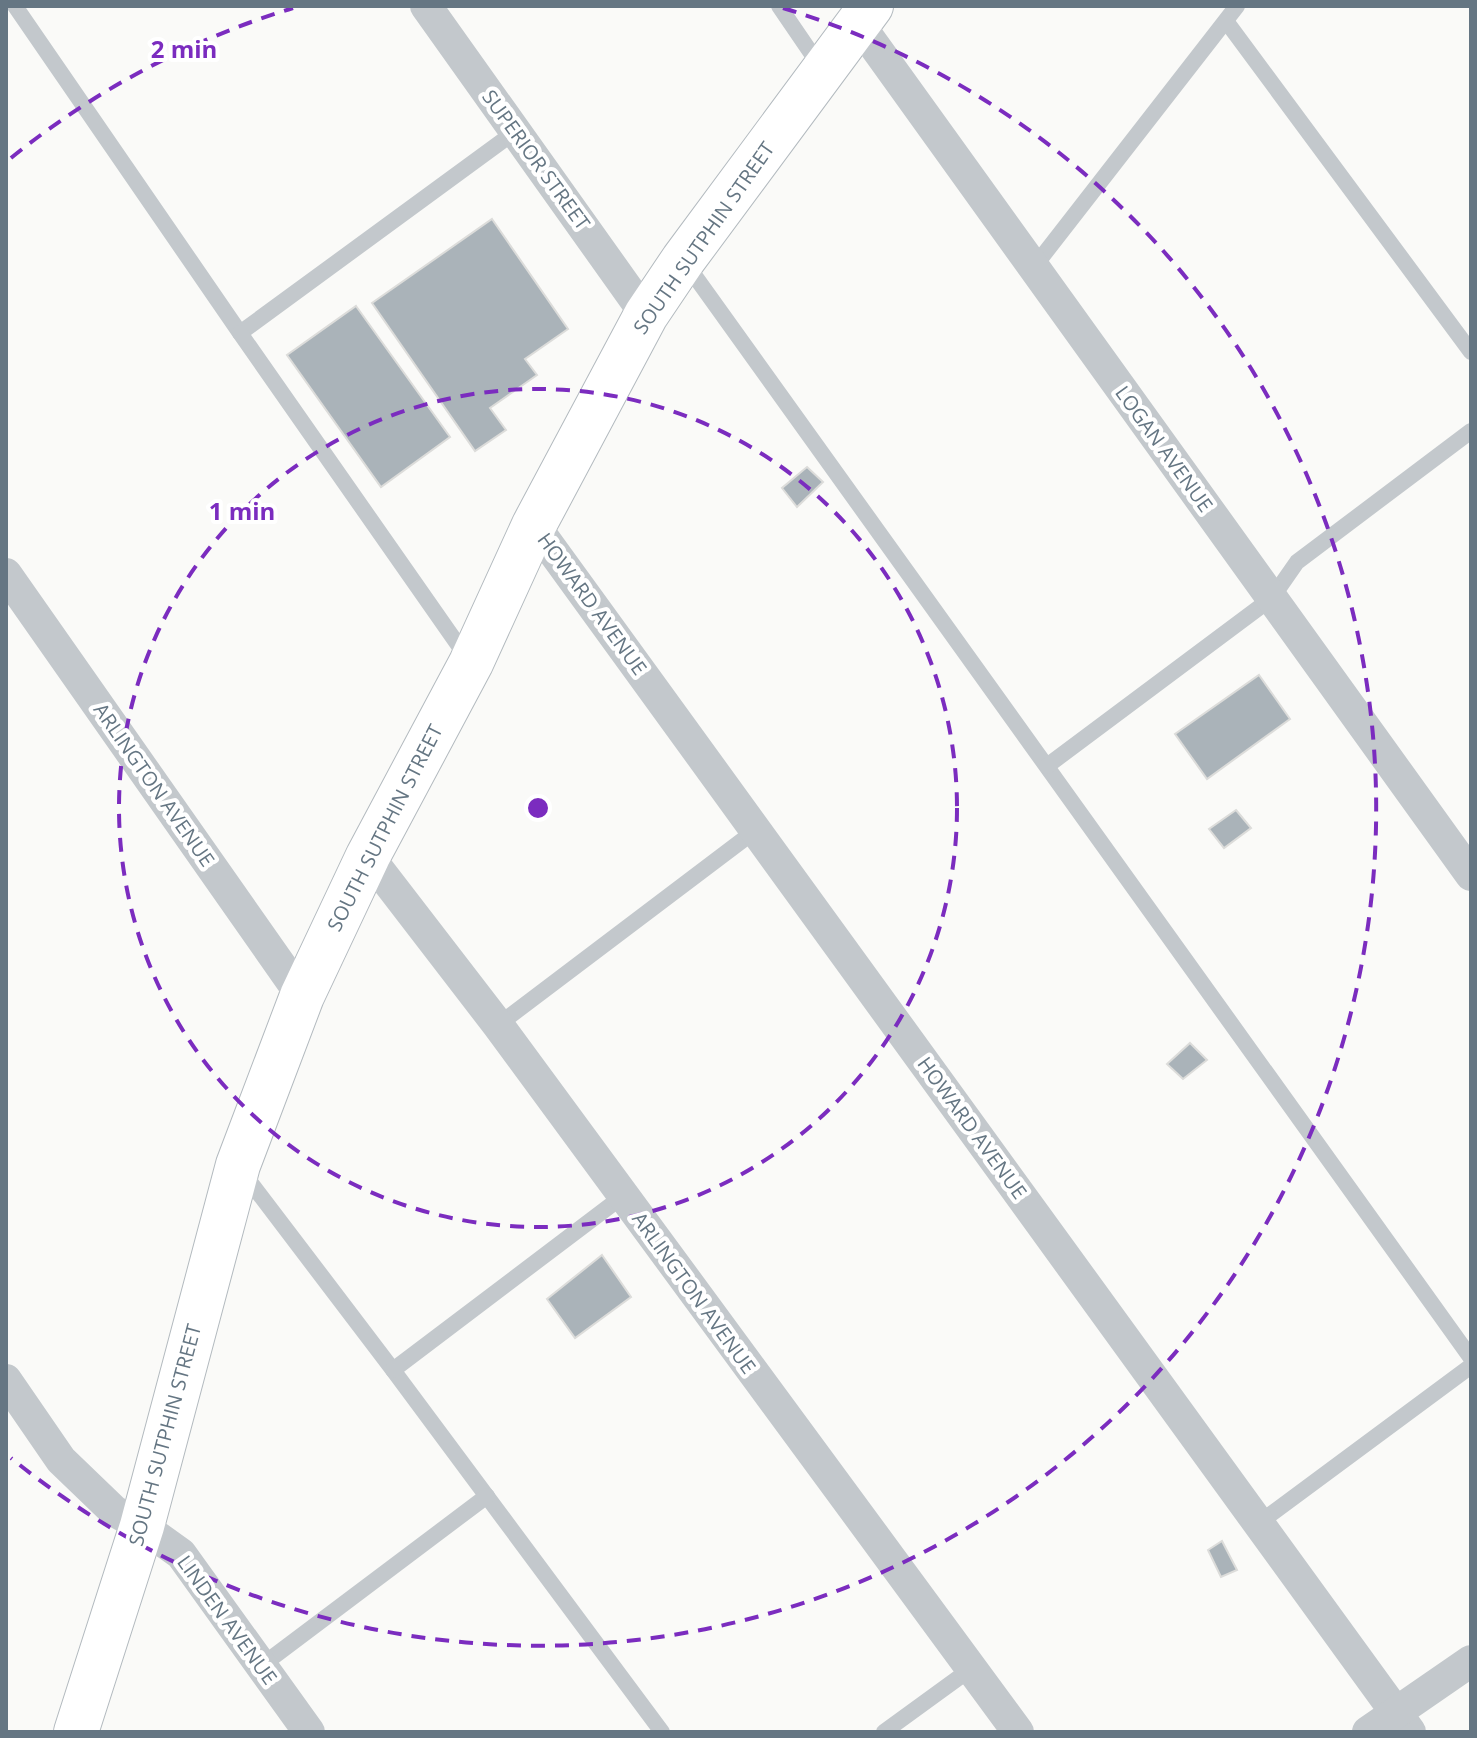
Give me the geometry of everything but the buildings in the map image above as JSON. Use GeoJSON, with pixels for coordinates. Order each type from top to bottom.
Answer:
{"type":"FeatureCollection","features":[{"type":"Feature","properties":{"kind":"street","name":"SUPERIOR STREET"},"geometry":{"type":"LineString","coordinates":[[427,6],[646,315]]}},
{"type":"Feature","properties":{"kind":"street","name":"SOUTH SUTPHIN STREET"},"geometry":{"type":"LineString","coordinates":[[76,1732],[142,1526],[238,1165],[302,996],[368,856],[471,663],[534,525],[646,315],[864,14]]}},
{"type":"Feature","properties":{"kind":"street","name":"LOGAN AVENUE"},"geometry":{"type":"LineString","coordinates":[[864,14],[1034,267],[1471,875]]}},
{"type":"Feature","properties":{"kind":"street","name":"HOWARD AVENUE"},"geometry":{"type":"LineString","coordinates":[[534,525],[1403,1722]]}},
{"type":"Feature","properties":{"kind":"street","name":"ARLINGTON AVENUE"},"geometry":{"type":"LineString","coordinates":[[6,574],[302,996]]}},
{"type":"Feature","properties":{"kind":"street","name":"ARLINGTON AVENUE"},"geometry":{"type":"LineString","coordinates":[[368,856],[498,1025],[1018,1732]]}},
{"type":"Feature","properties":{"kind":"street","name":"LINDEN AVENUE"},"geometry":{"type":"LineString","coordinates":[[6,1380],[61,1460],[114,1511],[142,1526],[181,1554],[309,1732]]}},
{"type":"Feature","properties":{"kind":"street"},"geometry":{"type":"LineString","coordinates":[[1368,1732],[1403,1722],[1471,1661]]}},
{"type":"Feature","properties":{"kind":"lane"},"geometry":{"type":"LineString","coordinates":[[15,6],[471,663]]}},
{"type":"Feature","properties":{"kind":"lane"},"geometry":{"type":"LineString","coordinates":[[779,6],[823,70]]}},
{"type":"Feature","properties":{"kind":"lane"},"geometry":{"type":"LineString","coordinates":[[1034,267],[1237,6]]}},
{"type":"Feature","properties":{"kind":"lane"},"geometry":{"type":"LineString","coordinates":[[1226,21],[1471,352]]}},
{"type":"Feature","properties":{"kind":"lane"},"geometry":{"type":"LineString","coordinates":[[240,333],[516,131]]}},
{"type":"Feature","properties":{"kind":"lane"},"geometry":{"type":"LineString","coordinates":[[683,260],[1471,1358]]}},
{"type":"Feature","properties":{"kind":"lane"},"geometry":{"type":"LineString","coordinates":[[1047,766],[1272,598],[1297,562],[1471,431]]}},
{"type":"Feature","properties":{"kind":"lane"},"geometry":{"type":"LineString","coordinates":[[498,1025],[756,830]]}},
{"type":"Feature","properties":{"kind":"lane"},"geometry":{"type":"LineString","coordinates":[[238,1165],[662,1732]]}},
{"type":"Feature","properties":{"kind":"lane"},"geometry":{"type":"LineString","coordinates":[[393,1370],[623,1196]]}},
{"type":"Feature","properties":{"kind":"lane"},"geometry":{"type":"LineString","coordinates":[[1259,1523],[1471,1366]]}},
{"type":"Feature","properties":{"kind":"lane"},"geometry":{"type":"LineString","coordinates":[[261,1666],[487,1496]]}},
{"type":"Feature","properties":{"kind":"lane"},"geometry":{"type":"LineString","coordinates":[[884,1732],[972,1668]]}}]}
